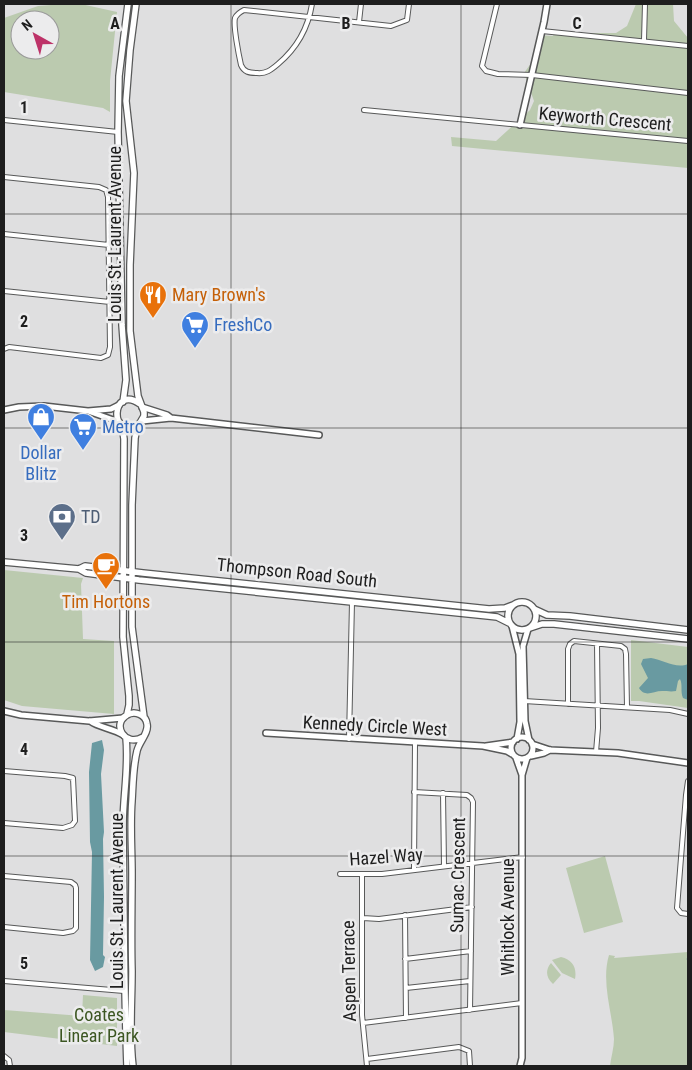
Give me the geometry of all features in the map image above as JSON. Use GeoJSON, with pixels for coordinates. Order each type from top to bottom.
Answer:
{"type":"FeatureCollection","features":[{"type":"Feature","properties":{"kind":"main road","name":"Louis St. Laurent Avenue"},"geometry":{"type":"LineString","coordinates":[[121,403],[126,385],[122,325],[118,132],[120,76],[128,4]]}},
{"type":"Feature","properties":{"kind":"main road","name":"Louis St. Laurent Avenue"},"geometry":{"type":"LineString","coordinates":[[136,4],[126,101],[134,173],[130,317],[137,392],[141,406]]}},
{"type":"Feature","properties":{"kind":"main road"},"geometry":{"type":"LineString","coordinates":[[132,400],[141,406],[144,416],[135,438],[132,505],[133,644],[144,717],[148,725],[146,734],[134,740],[124,736],[120,726],[125,716],[129,696],[122,637],[124,439],[116,413],[121,403],[132,400]]}},
{"type":"Feature","properties":{"kind":"main road"},"geometry":{"type":"LineString","coordinates":[[120,423],[130,428],[140,422]]}},
{"type":"Feature","properties":{"kind":"main road","name":"Thompson Road South"},"geometry":{"type":"LineString","coordinates":[[4,562],[79,569],[86,573],[122,578],[497,617],[511,625]]}},
{"type":"Feature","properties":{"kind":"main road","name":"Thompson Road South"},"geometry":{"type":"LineString","coordinates":[[79,569],[85,566],[489,609],[505,608],[513,605]]}},
{"type":"Feature","properties":{"kind":"main road"},"geometry":{"type":"LineString","coordinates":[[688,630],[548,615],[534,609],[526,602],[513,605],[508,614],[511,625],[520,630],[547,623],[688,639]]}},
{"type":"Feature","properties":{"kind":"main road"},"geometry":{"type":"LineString","coordinates":[[529,629],[535,616],[534,609]]}},
{"type":"Feature","properties":{"kind":"main road"},"geometry":{"type":"LineString","coordinates":[[125,716],[136,713],[144,717]]}},
{"type":"Feature","properties":{"kind":"main road","name":"Louis St. Laurent Avenue"},"geometry":{"type":"LineString","coordinates":[[124,736],[127,753],[123,805],[124,992],[127,1066]]}},
{"type":"Feature","properties":{"kind":"main road","name":"Louis St. Laurent Avenue"},"geometry":{"type":"LineString","coordinates":[[132,1066],[131,827],[136,752],[143,737]]}},
{"type":"Feature","properties":{"kind":"street"},"geometry":{"type":"LineString","coordinates":[[312,4],[310,17],[304,33],[293,49],[266,73],[248,73],[243,70],[235,19],[244,10],[310,17],[359,22],[391,26],[407,20],[409,4]]}},
{"type":"Feature","properties":{"kind":"street"},"geometry":{"type":"LineString","coordinates":[[359,22],[362,4]]}},
{"type":"Feature","properties":{"kind":"street"},"geometry":{"type":"LineString","coordinates":[[497,4],[482,66],[486,71],[498,74],[532,75],[688,93]]}},
{"type":"Feature","properties":{"kind":"street"},"geometry":{"type":"LineString","coordinates":[[520,125],[547,4]]}},
{"type":"Feature","properties":{"kind":"street"},"geometry":{"type":"LineString","coordinates":[[644,40],[645,4]]}},
{"type":"Feature","properties":{"kind":"street"},"geometry":{"type":"LineString","coordinates":[[542,30],[688,46]]}},
{"type":"Feature","properties":{"kind":"street","name":"Keyworth Crescent"},"geometry":{"type":"LineString","coordinates":[[364,110],[688,141]]}},
{"type":"Feature","properties":{"kind":"street"},"geometry":{"type":"LineString","coordinates":[[4,120],[118,132]]}},
{"type":"Feature","properties":{"kind":"street"},"geometry":{"type":"LineString","coordinates":[[4,177],[102,187],[106,190],[108,196],[110,302],[110,348],[106,356],[99,358],[4,349]]}},
{"type":"Feature","properties":{"kind":"street"},"geometry":{"type":"LineString","coordinates":[[4,234],[109,245]]}},
{"type":"Feature","properties":{"kind":"street"},"geometry":{"type":"LineString","coordinates":[[4,291],[110,302]]}},
{"type":"Feature","properties":{"kind":"street"},"geometry":{"type":"LineString","coordinates":[[4,410],[44,406],[88,411],[111,409],[121,403]]}},
{"type":"Feature","properties":{"kind":"street"},"geometry":{"type":"LineString","coordinates":[[141,406],[171,418]]}},
{"type":"Feature","properties":{"kind":"street"},"geometry":{"type":"LineString","coordinates":[[88,411],[120,423]]}},
{"type":"Feature","properties":{"kind":"street"},"geometry":{"type":"LineString","coordinates":[[140,422],[171,418],[319,435]]}},
{"type":"Feature","properties":{"kind":"street"},"geometry":{"type":"LineString","coordinates":[[349,738],[352,602]]}},
{"type":"Feature","properties":{"kind":"street"},"geometry":{"type":"LineString","coordinates":[[511,625],[519,654],[522,701],[533,750],[529,757]]}},
{"type":"Feature","properties":{"kind":"street"},"geometry":{"type":"LineString","coordinates":[[529,629],[524,642],[520,722],[511,748],[514,756],[522,759],[550,750]]}},
{"type":"Feature","properties":{"kind":"street"},"geometry":{"type":"LineString","coordinates":[[568,704],[568,648],[574,641],[621,646],[625,649],[627,707]]}},
{"type":"Feature","properties":{"kind":"street"},"geometry":{"type":"LineString","coordinates":[[596,752],[597,644]]}},
{"type":"Feature","properties":{"kind":"street"},"geometry":{"type":"LineString","coordinates":[[522,701],[670,710],[688,714]]}},
{"type":"Feature","properties":{"kind":"street"},"geometry":{"type":"LineString","coordinates":[[4,712],[89,721],[125,716]]}},
{"type":"Feature","properties":{"kind":"street"},"geometry":{"type":"LineString","coordinates":[[89,721],[124,736]]}},
{"type":"Feature","properties":{"kind":"street","name":"Kennedy Circle West"},"geometry":{"type":"LineString","coordinates":[[266,733],[484,746],[507,751],[514,756]]}},
{"type":"Feature","properties":{"kind":"street"},"geometry":{"type":"LineString","coordinates":[[515,740],[523,737],[550,750],[649,756],[688,763]]}},
{"type":"Feature","properties":{"kind":"street","name":"Kennedy Circle West"},"geometry":{"type":"LineString","coordinates":[[484,746],[515,740]]}},
{"type":"Feature","properties":{"kind":"street"},"geometry":{"type":"LineString","coordinates":[[414,870],[416,743]]}},
{"type":"Feature","properties":{"kind":"street","name":"Whitlock Avenue"},"geometry":{"type":"LineString","coordinates":[[514,756],[522,775]]}},
{"type":"Feature","properties":{"kind":"street","name":"Whitlock Avenue"},"geometry":{"type":"LineString","coordinates":[[522,1066],[522,775],[529,757]]}},
{"type":"Feature","properties":{"kind":"street"},"geometry":{"type":"LineString","coordinates":[[4,771],[74,778],[75,821],[72,825],[63,828],[4,823]]}},
{"type":"Feature","properties":{"kind":"street"},"geometry":{"type":"LineString","coordinates":[[688,781],[677,908],[681,913],[688,914]]}},
{"type":"Feature","properties":{"kind":"street","name":"Sumac Crescent"},"geometry":{"type":"LineString","coordinates":[[414,792],[467,795],[473,802],[470,1010]]}},
{"type":"Feature","properties":{"kind":"street"},"geometry":{"type":"LineString","coordinates":[[443,794],[444,866]]}},
{"type":"Feature","properties":{"kind":"street","name":"Hazel Way"},"geometry":{"type":"LineString","coordinates":[[340,874],[362,875],[523,857]]}},
{"type":"Feature","properties":{"kind":"street","name":"Aspen Terrace"},"geometry":{"type":"LineString","coordinates":[[362,875],[363,1024],[367,1066]]}},
{"type":"Feature","properties":{"kind":"street"},"geometry":{"type":"LineString","coordinates":[[4,876],[71,882],[76,888],[76,928],[70,933],[4,927]]}},
{"type":"Feature","properties":{"kind":"street"},"geometry":{"type":"LineString","coordinates":[[363,918],[379,919],[472,907]]}},
{"type":"Feature","properties":{"kind":"street"},"geometry":{"type":"LineString","coordinates":[[406,915],[406,1018]]}},
{"type":"Feature","properties":{"kind":"street"},"geometry":{"type":"LineString","coordinates":[[406,959],[471,951]]}},
{"type":"Feature","properties":{"kind":"street"},"geometry":{"type":"LineString","coordinates":[[4,981],[124,992]]}},
{"type":"Feature","properties":{"kind":"street"},"geometry":{"type":"LineString","coordinates":[[406,988],[470,981]]}},
{"type":"Feature","properties":{"kind":"street"},"geometry":{"type":"LineString","coordinates":[[363,1024],[522,1003]]}},
{"type":"Feature","properties":{"kind":"street"},"geometry":{"type":"LineString","coordinates":[[367,1059],[459,1047],[468,1051],[470,1066]]}},
{"type":"Feature","properties":{"kind":"street"},"geometry":{"type":"LineString","coordinates":[[4,1056],[9,1060],[10,1066]]}},
{"type":"Feature","properties":{"kind":"green space"},"geometry":{"type":"Polygon","coordinates":[[[81,4],[117,12],[110,81],[110,112],[103,108],[4,92],[4,18],[10,16],[10,60],[60,60],[60,10],[27,10],[38,6],[81,4]]]}},
{"type":"Feature","properties":{"kind":"green space"},"geometry":{"type":"Polygon","coordinates":[[[636,4],[673,4],[674,21],[688,38],[688,168],[452,146],[451,137],[496,141],[530,110],[534,101],[524,73],[537,55],[538,35],[553,36],[554,33],[616,33],[627,26],[636,4]]]}},
{"type":"Feature","properties":{"kind":"green space"},"geometry":{"type":"Polygon","coordinates":[[[4,570],[83,578],[81,584],[83,639],[114,641],[114,714],[22,706],[4,700],[4,570]]]}},
{"type":"Feature","properties":{"kind":"green space"},"geometry":{"type":"Polygon","coordinates":[[[631,640],[688,647],[688,708],[631,701],[631,640]]]}},
{"type":"Feature","properties":{"kind":"green space"},"geometry":{"type":"Polygon","coordinates":[[[605,856],[623,922],[584,933],[566,868],[605,856]]]}},
{"type":"Feature","properties":{"kind":"green space"},"geometry":{"type":"Polygon","coordinates":[[[688,952],[688,1066],[610,1066],[614,1039],[606,976],[609,955],[615,956],[614,958],[688,952]]]}},
{"type":"Feature","properties":{"kind":"green space"},"geometry":{"type":"Polygon","coordinates":[[[561,957],[569,960],[573,965],[575,979],[562,973],[552,960],[561,957]]]}},
{"type":"Feature","properties":{"kind":"green space"},"geometry":{"type":"Polygon","coordinates":[[[551,963],[561,975],[553,984],[547,974],[551,963]]]}},
{"type":"Feature","properties":{"kind":"green space","name":"Coates Linear Park"},"geometry":{"type":"Polygon","coordinates":[[[83,995],[117,998],[117,1046],[4,1032],[4,1010],[82,1016],[83,995]]]}},
{"type":"Feature","properties":{"kind":"water"},"geometry":{"type":"Polygon","coordinates":[[[651,658],[674,665],[688,664],[688,700],[683,698],[680,679],[676,691],[644,693],[641,691],[639,688],[648,678],[641,664],[643,659],[651,658]]]}},
{"type":"Feature","properties":{"kind":"water"},"geometry":{"type":"Polygon","coordinates":[[[102,740],[104,750],[101,774],[104,832],[103,955],[105,957],[103,967],[95,971],[90,960],[92,852],[90,842],[89,772],[92,743],[102,740]]]}},
{"type":"Feature","properties":{"kind":"place","name":"Mary Brown's"},"geometry":{"type":"Point","coordinates":[153,319]}},
{"type":"Feature","properties":{"kind":"place","name":"FreshCo"},"geometry":{"type":"Point","coordinates":[195,349]}},
{"type":"Feature","properties":{"kind":"place","name":"Dollar Blitz"},"geometry":{"type":"Point","coordinates":[41,441]}},
{"type":"Feature","properties":{"kind":"place","name":"Metro"},"geometry":{"type":"Point","coordinates":[83,451]}},
{"type":"Feature","properties":{"kind":"place","name":"TD"},"geometry":{"type":"Point","coordinates":[62,541]}},
{"type":"Feature","properties":{"kind":"place","name":"Tim Hortons"},"geometry":{"type":"Point","coordinates":[106,590]}}]}
